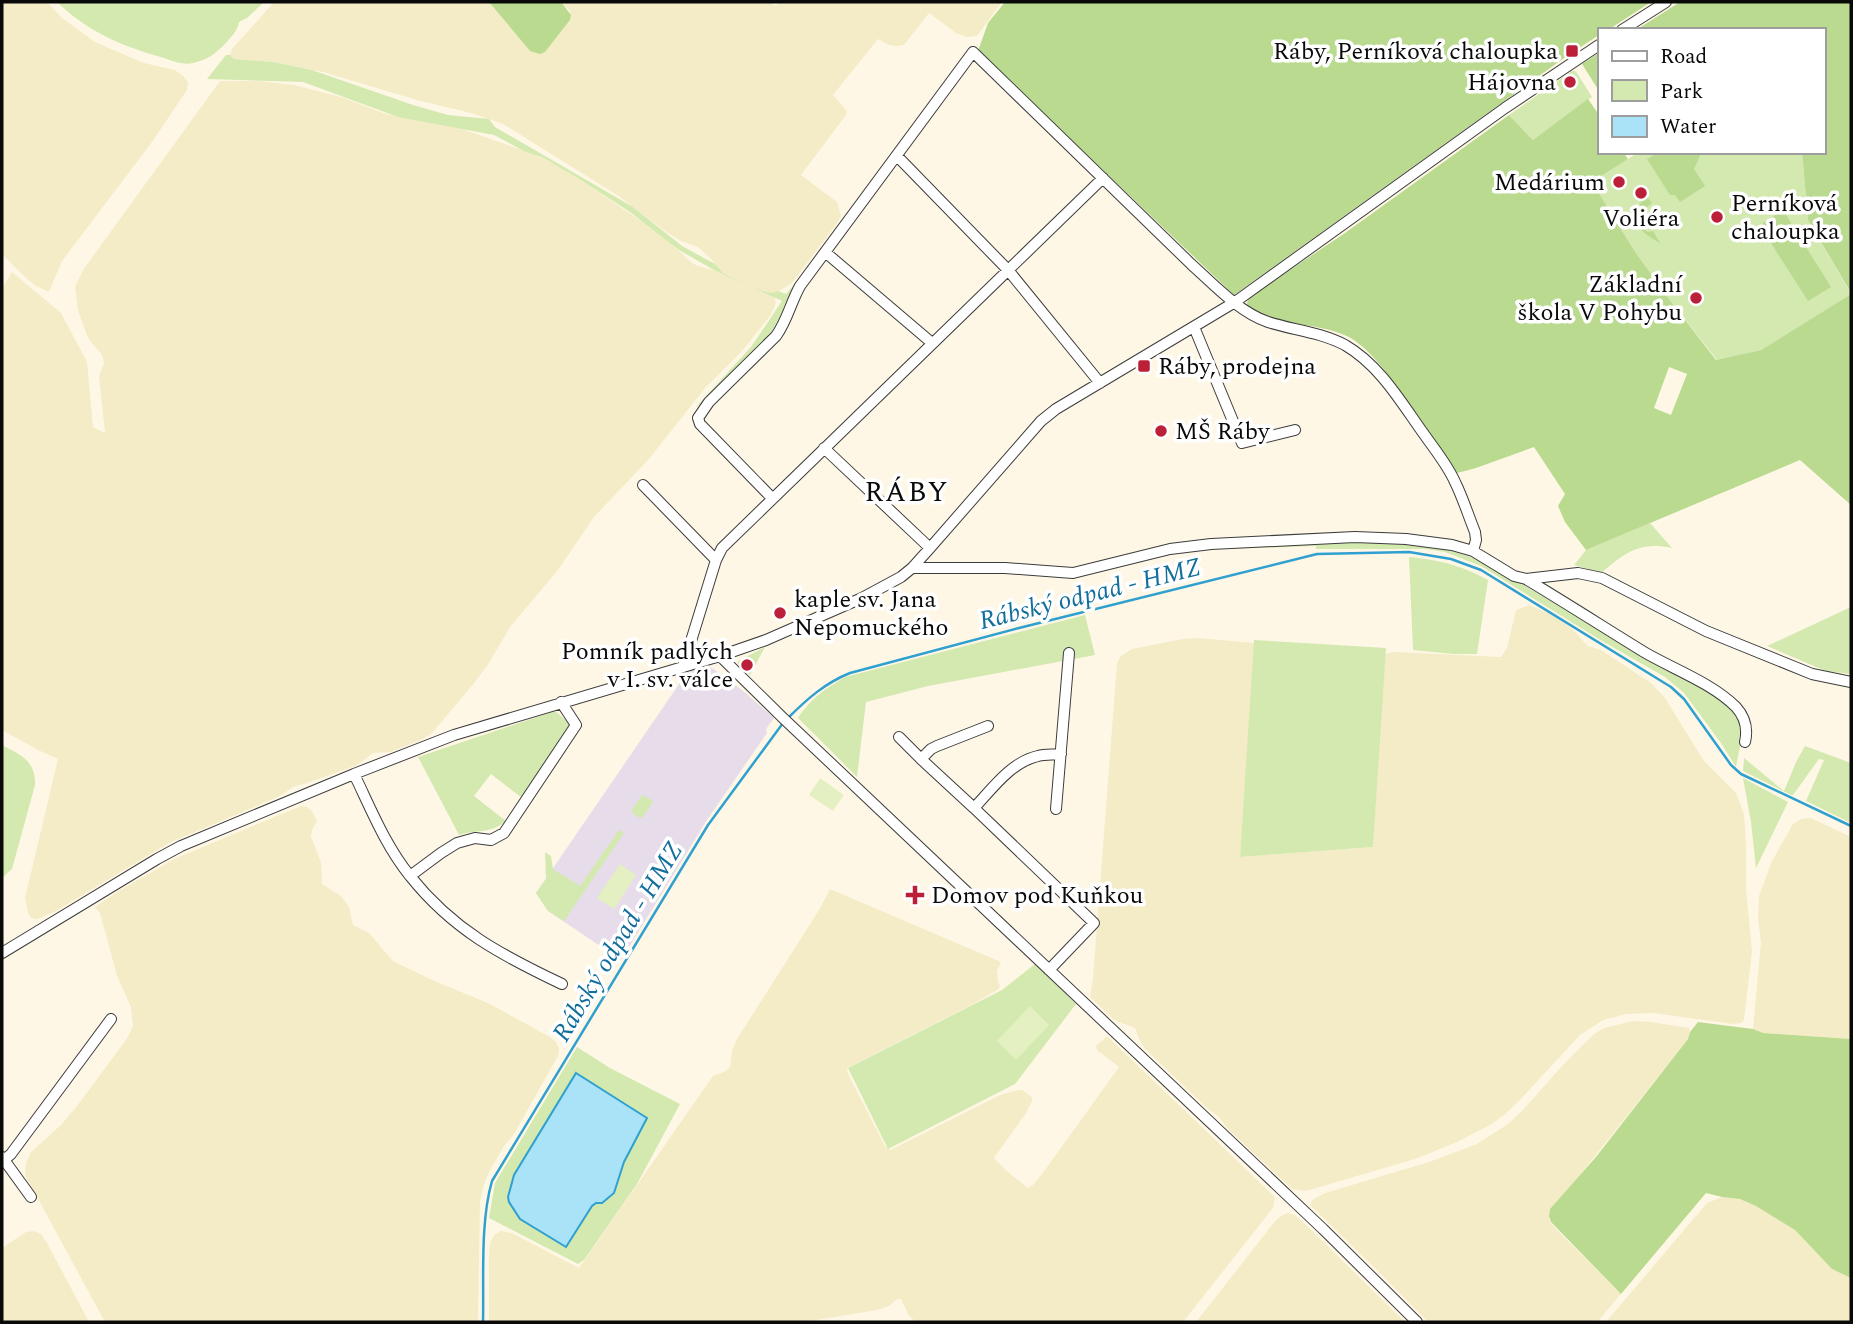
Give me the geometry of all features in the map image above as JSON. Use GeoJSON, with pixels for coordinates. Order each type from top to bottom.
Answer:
{"type":"FeatureCollection","features":[{"type":"Feature","properties":{"kind":"street"},"geometry":{"type":"LineString","coordinates":[[1625,28],[1666,2]]}},
{"type":"Feature","properties":{"kind":"street"},"geometry":{"type":"LineString","coordinates":[[2,953],[181,846],[454,735],[766,640],[862,598],[901,577],[930,548],[1041,421],[1056,409],[1235,302],[1506,108],[1598,46]]}},
{"type":"Feature","properties":{"kind":"street"},"geometry":{"type":"LineString","coordinates":[[772,498],[700,424],[698,418],[709,402],[783,327],[800,286],[973,52],[1191,264],[1235,302],[1266,321],[1334,340],[1357,353],[1376,371],[1393,389],[1455,480],[1475,532],[1473,551]]}},
{"type":"Feature","properties":{"kind":"street"},"geometry":{"type":"LineString","coordinates":[[897,156],[1008,270],[1100,383]]}},
{"type":"Feature","properties":{"kind":"street"},"geometry":{"type":"LineString","coordinates":[[682,667],[722,548],[1103,178]]}},
{"type":"Feature","properties":{"kind":"street"},"geometry":{"type":"LineString","coordinates":[[825,252],[932,343]]}},
{"type":"Feature","properties":{"kind":"street"},"geometry":{"type":"LineString","coordinates":[[1195,327],[1242,443],[1295,430]]}},
{"type":"Feature","properties":{"kind":"street"},"geometry":{"type":"LineString","coordinates":[[824,448],[930,548]]}},
{"type":"Feature","properties":{"kind":"street"},"geometry":{"type":"LineString","coordinates":[[643,485],[716,560]]}},
{"type":"Feature","properties":{"kind":"street"},"geometry":{"type":"LineString","coordinates":[[912,568],[1005,568],[1073,573],[1170,549],[1355,537],[1406,539],[1452,545],[1473,551],[1514,576],[1526,579],[1728,700],[1744,718],[1745,742]]}},
{"type":"Feature","properties":{"kind":"street"},"geometry":{"type":"LineString","coordinates":[[1526,579],[1578,573],[1602,578],[1706,631],[1812,674],[1851,682]]}},
{"type":"Feature","properties":{"kind":"street"},"geometry":{"type":"LineString","coordinates":[[1056,809],[1069,653]]}},
{"type":"Feature","properties":{"kind":"street"},"geometry":{"type":"LineString","coordinates":[[720,656],[1323,1229],[1417,1322]]}},
{"type":"Feature","properties":{"kind":"street"},"geometry":{"type":"LineString","coordinates":[[410,876],[457,843],[475,838],[491,840],[504,833],[576,725],[561,702]]}},
{"type":"Feature","properties":{"kind":"street"},"geometry":{"type":"LineString","coordinates":[[921,759],[936,746],[988,726]]}},
{"type":"Feature","properties":{"kind":"street"},"geometry":{"type":"LineString","coordinates":[[899,737],[1094,923],[1049,970]]}},
{"type":"Feature","properties":{"kind":"street"},"geometry":{"type":"LineString","coordinates":[[974,808],[1020,763],[1040,755],[1061,754]]}},
{"type":"Feature","properties":{"kind":"street"},"geometry":{"type":"LineString","coordinates":[[354,774],[396,859],[422,891],[464,931],[509,959],[562,984]]}},
{"type":"Feature","properties":{"kind":"street"},"geometry":{"type":"LineString","coordinates":[[31,1197],[3,1160],[11,1154],[111,1019]]}},
{"type":"Feature","properties":{"kind":"shaded area"},"geometry":{"type":"Polygon","coordinates":[[[2,2],[47,2],[62,18],[95,42],[144,63],[175,70],[188,82],[187,90],[152,142],[62,261],[49,292],[26,278],[2,254],[2,2]]]}},
{"type":"Feature","properties":{"kind":"shaded area"},"geometry":{"type":"Polygon","coordinates":[[[274,2],[489,2],[530,51],[545,52],[570,20],[570,11],[561,2],[769,2],[776,6],[780,2],[1002,2],[977,36],[967,37],[956,33],[929,13],[904,45],[889,45],[878,39],[833,95],[847,111],[846,115],[801,175],[837,202],[841,216],[835,226],[792,283],[774,294],[767,293],[774,297],[776,303],[770,316],[743,350],[705,388],[649,459],[594,517],[558,570],[510,627],[475,682],[432,733],[390,752],[373,753],[355,766],[293,787],[280,796],[169,843],[56,911],[37,919],[31,918],[25,898],[58,759],[2,730],[2,288],[12,272],[61,313],[87,362],[93,427],[105,433],[99,376],[104,363],[102,355],[88,338],[78,311],[75,287],[83,270],[220,81],[259,81],[294,85],[341,97],[386,114],[459,128],[542,157],[662,235],[692,263],[721,272],[698,247],[665,231],[617,195],[503,124],[323,72],[274,62],[234,59],[230,55],[232,49],[274,2]]]}},
{"type":"Feature","properties":{"kind":"shaded area"},"geometry":{"type":"Polygon","coordinates":[[[1529,605],[1550,614],[1571,628],[1588,646],[1601,650],[1651,683],[1665,698],[1704,761],[1736,793],[1744,814],[1746,889],[1752,951],[1744,1020],[1733,1024],[1653,1013],[1626,1014],[1603,1020],[1580,1035],[1519,1101],[1490,1125],[1415,1159],[1306,1191],[1292,1189],[1145,1049],[1135,1028],[1114,1020],[1090,997],[1117,663],[1121,656],[1132,649],[1183,639],[1255,643],[1240,857],[1373,847],[1384,656],[1396,652],[1501,657],[1507,648],[1516,610],[1529,605]]]}},
{"type":"Feature","properties":{"kind":"shaded area"},"geometry":{"type":"Polygon","coordinates":[[[708,665],[774,718],[766,729],[767,733],[707,820],[621,960],[548,911],[536,893],[688,671],[708,665]]]}},
{"type":"Feature","properties":{"kind":"shaded area"},"geometry":{"type":"Polygon","coordinates":[[[301,806],[312,811],[317,821],[311,837],[321,862],[322,884],[341,896],[349,907],[353,925],[369,933],[393,961],[490,1004],[550,1037],[559,1049],[558,1056],[488,1174],[483,1188],[480,1202],[478,1322],[105,1322],[25,1175],[31,1152],[61,1125],[77,1106],[126,1040],[133,1026],[131,1007],[117,976],[100,913],[95,907],[174,859],[301,806]]]}},
{"type":"Feature","properties":{"kind":"shaded area"},"geometry":{"type":"Polygon","coordinates":[[[1811,818],[1851,837],[1851,1039],[1763,1033],[1753,1029],[1761,942],[1759,896],[1772,861],[1793,824],[1801,819],[1811,818]]]}},
{"type":"Feature","properties":{"kind":"shaded area"},"geometry":{"type":"Polygon","coordinates":[[[830,889],[1001,962],[997,971],[999,989],[847,1068],[885,1146],[890,1150],[1000,1095],[1022,1090],[1032,1097],[1032,1101],[994,1158],[1028,1188],[1045,1170],[1119,1067],[1097,1050],[1096,1046],[1108,1037],[1275,1197],[1273,1208],[1183,1322],[916,1322],[909,1316],[901,1299],[897,1299],[889,1306],[877,1310],[804,1322],[489,1322],[489,1256],[490,1243],[495,1234],[501,1231],[512,1233],[579,1268],[713,1076],[730,1067],[737,1039],[830,889]]]}},
{"type":"Feature","properties":{"kind":"shaded area"},"geometry":{"type":"Polygon","coordinates":[[[1633,1021],[1689,1028],[1688,1039],[1550,1209],[1549,1216],[1556,1229],[1621,1294],[1597,1322],[1428,1322],[1310,1205],[1312,1200],[1325,1193],[1429,1162],[1477,1144],[1508,1124],[1523,1110],[1594,1034],[1604,1028],[1633,1021]]]}},
{"type":"Feature","properties":{"kind":"shaded area"},"geometry":{"type":"Polygon","coordinates":[[[1722,1197],[1740,1199],[1786,1223],[1832,1269],[1851,1278],[1851,1322],[1606,1322],[1707,1203],[1722,1197]]]}},
{"type":"Feature","properties":{"kind":"shaded area"},"geometry":{"type":"Polygon","coordinates":[[[1286,1213],[1295,1215],[1305,1224],[1405,1322],[1196,1322],[1277,1219],[1286,1213]]]}},
{"type":"Feature","properties":{"kind":"shaded area"},"geometry":{"type":"Polygon","coordinates":[[[26,1232],[41,1234],[47,1243],[89,1322],[2,1322],[2,1248],[26,1232]]]}},
{"type":"Feature","properties":{"kind":"green space"},"geometry":{"type":"Polygon","coordinates":[[[57,2],[264,2],[239,22],[237,29],[214,54],[185,64],[132,48],[105,36],[80,21],[57,2]]]}},
{"type":"Feature","properties":{"kind":"green space"},"geometry":{"type":"Polygon","coordinates":[[[489,2],[561,2],[571,15],[545,52],[540,54],[530,51],[489,2]]]}},
{"type":"Feature","properties":{"kind":"green space"},"geometry":{"type":"Polygon","coordinates":[[[1005,2],[1651,2],[1611,28],[1598,28],[1598,36],[1234,295],[978,51],[988,23],[1005,2]]]}},
{"type":"Feature","properties":{"kind":"green space"},"geometry":{"type":"Polygon","coordinates":[[[1680,2],[1851,2],[1851,293],[1808,220],[1802,154],[1825,154],[1825,28],[1639,28],[1680,2]]]}},
{"type":"Feature","properties":{"kind":"green space"},"geometry":{"type":"Polygon","coordinates":[[[1598,54],[1598,89],[1582,64],[1598,54]]]}},
{"type":"Feature","properties":{"kind":"green space"},"geometry":{"type":"Polygon","coordinates":[[[226,55],[234,59],[274,62],[312,70],[448,115],[489,119],[495,127],[633,207],[682,246],[745,284],[714,270],[679,250],[630,212],[576,177],[542,157],[526,152],[494,135],[398,117],[303,82],[207,79],[226,55]]]}},
{"type":"Feature","properties":{"kind":"green space"},"geometry":{"type":"Polygon","coordinates":[[[1572,71],[1577,73],[1592,97],[1533,140],[1509,115],[1572,71]]]}},
{"type":"Feature","properties":{"kind":"green space"},"geometry":{"type":"Polygon","coordinates":[[[1588,99],[1598,114],[1598,154],[1624,154],[1628,159],[1592,182],[1634,250],[1716,360],[1761,350],[1851,294],[1851,505],[1800,460],[1586,550],[1565,522],[1558,506],[1565,494],[1534,447],[1457,473],[1391,379],[1360,344],[1337,332],[1267,316],[1247,304],[1248,298],[1345,233],[1509,115],[1533,140],[1588,99]],[[1669,367],[1654,408],[1671,415],[1687,374],[1669,367]]]}},
{"type":"Feature","properties":{"kind":"green space"},"geometry":{"type":"Polygon","coordinates":[[[1636,154],[1802,154],[1808,220],[1851,294],[1761,350],[1717,360],[1634,250],[1592,182],[1636,154]]]}},
{"type":"Feature","properties":{"kind":"green space"},"geometry":{"type":"Polygon","coordinates":[[[1656,154],[1698,154],[1694,169],[1705,186],[1680,202],[1675,195],[1670,195],[1647,159],[1656,154]]]}},
{"type":"Feature","properties":{"kind":"green space"},"geometry":{"type":"Polygon","coordinates":[[[1646,195],[1652,203],[1641,212],[1643,226],[1647,232],[1653,231],[1660,243],[1645,233],[1637,223],[1637,211],[1646,195]]]}},
{"type":"Feature","properties":{"kind":"green space"},"geometry":{"type":"Polygon","coordinates":[[[1783,210],[1831,287],[1808,301],[1762,229],[1763,223],[1783,210]]]}},
{"type":"Feature","properties":{"kind":"green space"},"geometry":{"type":"Polygon","coordinates":[[[798,280],[779,327],[715,392],[695,408],[751,347],[782,301],[750,286],[786,294],[798,280]]]}},
{"type":"Feature","properties":{"kind":"green space"},"geometry":{"type":"Polygon","coordinates":[[[1650,523],[1672,548],[1650,546],[1633,550],[1601,573],[1574,565],[1586,550],[1650,523]]]}},
{"type":"Feature","properties":{"kind":"green space"},"geometry":{"type":"Polygon","coordinates":[[[1360,540],[1435,546],[1480,560],[1718,696],[1735,713],[1741,727],[1736,767],[1684,693],[1665,677],[1481,566],[1445,552],[1425,549],[1316,549],[1316,546],[1220,549],[1360,540]]]}},
{"type":"Feature","properties":{"kind":"green space"},"geometry":{"type":"Polygon","coordinates":[[[1409,557],[1450,564],[1488,580],[1477,654],[1413,650],[1409,557]]]}},
{"type":"Feature","properties":{"kind":"green space"},"geometry":{"type":"Polygon","coordinates":[[[1851,607],[1851,674],[1826,671],[1767,646],[1851,607]]]}},
{"type":"Feature","properties":{"kind":"green space"},"geometry":{"type":"Polygon","coordinates":[[[1085,615],[1095,655],[928,686],[866,702],[857,777],[798,718],[819,694],[845,677],[1085,615]]]}},
{"type":"Feature","properties":{"kind":"green space"},"geometry":{"type":"Polygon","coordinates":[[[1254,640],[1386,648],[1373,847],[1240,857],[1254,640]]]}},
{"type":"Feature","properties":{"kind":"green space"},"geometry":{"type":"Polygon","coordinates":[[[765,647],[750,675],[738,664],[738,661],[765,647]]]}},
{"type":"Feature","properties":{"kind":"green space"},"geometry":{"type":"Polygon","coordinates":[[[555,711],[570,724],[522,798],[491,774],[474,796],[506,821],[490,830],[459,835],[418,757],[555,711]]]}},
{"type":"Feature","properties":{"kind":"green space"},"geometry":{"type":"Polygon","coordinates":[[[2,745],[30,764],[35,785],[12,869],[2,878],[2,745]]]}},
{"type":"Feature","properties":{"kind":"green space"},"geometry":{"type":"Polygon","coordinates":[[[1805,746],[1851,763],[1851,823],[1806,801],[1824,760],[1819,759],[1793,795],[1791,795],[1743,771],[1744,758],[1784,791],[1805,746]]]}},
{"type":"Feature","properties":{"kind":"green space"},"geometry":{"type":"Polygon","coordinates":[[[820,778],[844,795],[833,811],[809,795],[820,778]]]}},
{"type":"Feature","properties":{"kind":"green space"},"geometry":{"type":"Polygon","coordinates":[[[1743,778],[1788,802],[1756,868],[1751,822],[1743,778]]]}},
{"type":"Feature","properties":{"kind":"green space"},"geometry":{"type":"Polygon","coordinates":[[[642,795],[653,802],[642,818],[631,811],[642,795]]]}},
{"type":"Feature","properties":{"kind":"green space"},"geometry":{"type":"Polygon","coordinates":[[[619,830],[624,833],[564,921],[548,911],[536,893],[546,879],[545,852],[551,856],[553,869],[580,886],[619,830]]]}},
{"type":"Feature","properties":{"kind":"green space"},"geometry":{"type":"Polygon","coordinates":[[[620,864],[636,875],[614,909],[597,898],[620,864]]]}},
{"type":"Feature","properties":{"kind":"green space"},"geometry":{"type":"Polygon","coordinates":[[[1035,964],[1076,1004],[1015,1084],[888,1149],[848,1068],[1002,990],[1035,964]]]}},
{"type":"Feature","properties":{"kind":"green space"},"geometry":{"type":"Polygon","coordinates":[[[1030,1006],[1049,1025],[1016,1060],[997,1041],[1030,1006]]]}},
{"type":"Feature","properties":{"kind":"green space"},"geometry":{"type":"Polygon","coordinates":[[[1698,1022],[1753,1029],[1763,1033],[1851,1039],[1851,1278],[1832,1269],[1795,1230],[1756,1206],[1740,1199],[1706,1193],[1621,1294],[1551,1222],[1550,1209],[1596,1157],[1688,1039],[1698,1022]]]}},
{"type":"Feature","properties":{"kind":"green space"},"geometry":{"type":"Polygon","coordinates":[[[577,1047],[610,1068],[680,1104],[637,1184],[584,1260],[578,1264],[489,1218],[495,1183],[577,1047]],[[576,1073],[514,1175],[508,1197],[566,1246],[592,1206],[614,1193],[633,1143],[576,1073]]]}},
{"type":"Feature","properties":{"kind":"water"},"geometry":{"type":"Polygon","coordinates":[[[576,1073],[647,1118],[624,1162],[614,1193],[602,1203],[592,1206],[566,1247],[520,1219],[508,1197],[514,1175],[576,1073]]]}},
{"type":"Feature","properties":{"kind":"waterway","name":"Rábský odpad - HMZ"},"geometry":{"type":"LineString","coordinates":[[788,718],[817,692],[850,673],[1317,554],[1409,552],[1451,559],[1481,570],[1671,687],[1684,699],[1731,765],[1741,774],[1851,826]]}},
{"type":"Feature","properties":{"kind":"waterway","name":"Rábský odpad - HMZ"},"geometry":{"type":"LineString","coordinates":[[483,1322],[484,1232],[492,1181],[708,825],[783,723]]}},
{"type":"Feature","properties":{"kind":"place","name":"Ráby, Perníková chaloupka"},"geometry":{"type":"Point","coordinates":[1572,51]}},
{"type":"Feature","properties":{"kind":"place","name":"Hájovna"},"geometry":{"type":"Point","coordinates":[1570,82]}},
{"type":"Feature","properties":{"kind":"place","name":"Medárium"},"geometry":{"type":"Point","coordinates":[1619,182]}},
{"type":"Feature","properties":{"kind":"place","name":"Voliéra"},"geometry":{"type":"Point","coordinates":[1641,193]}},
{"type":"Feature","properties":{"kind":"place","name":"Perníková chaloupka"},"geometry":{"type":"Point","coordinates":[1717,217]}},
{"type":"Feature","properties":{"kind":"place","name":"Základní škola V Pohybu"},"geometry":{"type":"Point","coordinates":[1696,298]}},
{"type":"Feature","properties":{"kind":"place","name":"Ráby, prodejna"},"geometry":{"type":"Point","coordinates":[1144,366]}},
{"type":"Feature","properties":{"kind":"place","name":"MŠ Ráby"},"geometry":{"type":"Point","coordinates":[1161,431]}},
{"type":"Feature","properties":{"kind":"place","name":"kaple sv. Jana Nepomuckého"},"geometry":{"type":"Point","coordinates":[780,613]}},
{"type":"Feature","properties":{"kind":"place","name":"Pomník padlých v I. sv. válce"},"geometry":{"type":"Point","coordinates":[747,665]}},
{"type":"Feature","properties":{"kind":"place","name":"Domov pod Kuňkou"},"geometry":{"type":"Point","coordinates":[915,895]}},
{"type":"Feature","properties":{"kind":"district","name":"RÁBY"},"geometry":{"type":"Point","coordinates":[907,491]}}]}
